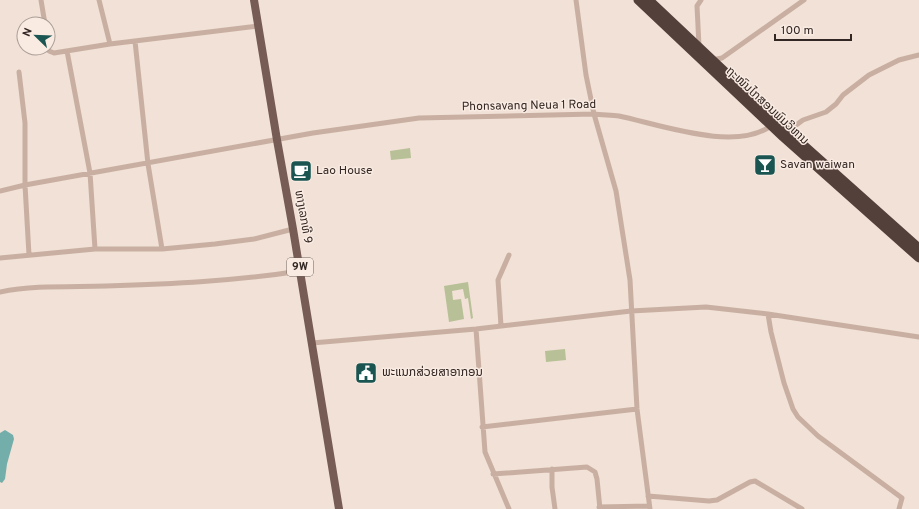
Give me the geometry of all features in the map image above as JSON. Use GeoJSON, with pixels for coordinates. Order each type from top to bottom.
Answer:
{"type":"FeatureCollection","features":[{"type":"Feature","properties":{"kind":"highway","name":"ຖະໜົນໄກສອນພົມວິຫານ"},"geometry":{"type":"LineString","coordinates":[[638,0],[774,123],[919,258]]}},
{"type":"Feature","properties":{"kind":"highway","name":"ຖະໜົນໄກສອນພົມວິຫານ"},"geometry":{"type":"LineString","coordinates":[[649,0],[699,47],[774,123],[788,131],[919,248]]}},
{"type":"Feature","properties":{"kind":"main road","name":"ທາງເລກທີ 9"},"geometry":{"type":"LineString","coordinates":[[254,0],[339,509]]}},
{"type":"Feature","properties":{"kind":"street"},"geometry":{"type":"LineString","coordinates":[[41,0],[44,16]]}},
{"type":"Feature","properties":{"kind":"street"},"geometry":{"type":"LineString","coordinates":[[99,0],[110,44]]}},
{"type":"Feature","properties":{"kind":"street"},"geometry":{"type":"LineString","coordinates":[[493,474],[587,467],[595,472],[597,479],[599,508],[650,507],[636,409],[630,280],[616,191],[594,114],[586,75],[576,0]]}},
{"type":"Feature","properties":{"kind":"street"},"geometry":{"type":"LineString","coordinates":[[699,47],[697,6],[701,0]]}},
{"type":"Feature","properties":{"kind":"street"},"geometry":{"type":"LineString","coordinates":[[712,60],[722,58],[804,0]]}},
{"type":"Feature","properties":{"kind":"street"},"geometry":{"type":"LineString","coordinates":[[56,52],[258,26]]}},
{"type":"Feature","properties":{"kind":"street"},"geometry":{"type":"LineString","coordinates":[[135,41],[148,164],[162,248]]}},
{"type":"Feature","properties":{"kind":"street"},"geometry":{"type":"LineString","coordinates":[[67,51],[90,174],[95,249]]}},
{"type":"Feature","properties":{"kind":"street"},"geometry":{"type":"LineString","coordinates":[[788,131],[803,120],[826,112],[836,104],[843,95],[869,75],[899,60],[919,55]]}},
{"type":"Feature","properties":{"kind":"street"},"geometry":{"type":"LineString","coordinates":[[19,72],[25,123],[25,185],[29,255]]}},
{"type":"Feature","properties":{"kind":"street","name":"Phonsavang Neua 1 Road"},"geometry":{"type":"LineString","coordinates":[[0,191],[25,185],[148,164],[312,133],[419,118],[594,114],[618,116],[665,128],[716,136],[734,137],[762,132],[774,123]]}},
{"type":"Feature","properties":{"kind":"street"},"geometry":{"type":"LineString","coordinates":[[0,258],[95,249],[162,248],[254,240],[293,229]]}},
{"type":"Feature","properties":{"kind":"street"},"geometry":{"type":"LineString","coordinates":[[501,326],[498,280],[509,255]]}},
{"type":"Feature","properties":{"kind":"street"},"geometry":{"type":"LineString","coordinates":[[0,292],[34,288],[185,283],[256,278],[300,271]]}},
{"type":"Feature","properties":{"kind":"street"},"geometry":{"type":"LineString","coordinates":[[312,343],[476,329],[631,311],[706,307],[768,314],[919,337]]}},
{"type":"Feature","properties":{"kind":"street"},"geometry":{"type":"LineString","coordinates":[[768,314],[784,383],[793,409],[798,417],[818,436],[902,498],[900,509]]}},
{"type":"Feature","properties":{"kind":"street"},"geometry":{"type":"LineString","coordinates":[[476,329],[485,452],[509,509]]}},
{"type":"Feature","properties":{"kind":"street"},"geometry":{"type":"LineString","coordinates":[[482,427],[636,409]]}},
{"type":"Feature","properties":{"kind":"street"},"geometry":{"type":"LineString","coordinates":[[552,469],[552,487],[555,509]]}},
{"type":"Feature","properties":{"kind":"street"},"geometry":{"type":"LineString","coordinates":[[648,496],[709,501],[717,500],[750,482],[755,482],[802,509]]}},
{"type":"Feature","properties":{"kind":"green space"},"geometry":{"type":"Polygon","coordinates":[[[410,148],[411,158],[391,160],[390,151],[410,148]]]}},
{"type":"Feature","properties":{"kind":"green space"},"geometry":{"type":"Polygon","coordinates":[[[468,282],[473,318],[471,319],[468,298],[465,299],[463,289],[452,291],[453,300],[461,299],[464,319],[449,322],[444,286],[468,282]]]}},
{"type":"Feature","properties":{"kind":"green space"},"geometry":{"type":"Polygon","coordinates":[[[565,349],[566,360],[546,362],[545,351],[565,349]]]}},
{"type":"Feature","properties":{"kind":"water"},"geometry":{"type":"Polygon","coordinates":[[[5,430],[13,435],[14,439],[7,464],[5,479],[2,483],[0,482],[0,433],[5,430]]]}},
{"type":"Feature","properties":{"kind":"place","name":"Savan waiwan"},"geometry":{"type":"Point","coordinates":[765,165]}},
{"type":"Feature","properties":{"kind":"place","name":"Lao House"},"geometry":{"type":"Point","coordinates":[301,171]}},
{"type":"Feature","properties":{"kind":"place","name":"ພະແນກສ່ວຍສາອາກອນ"},"geometry":{"type":"Point","coordinates":[366,373]}}]}
